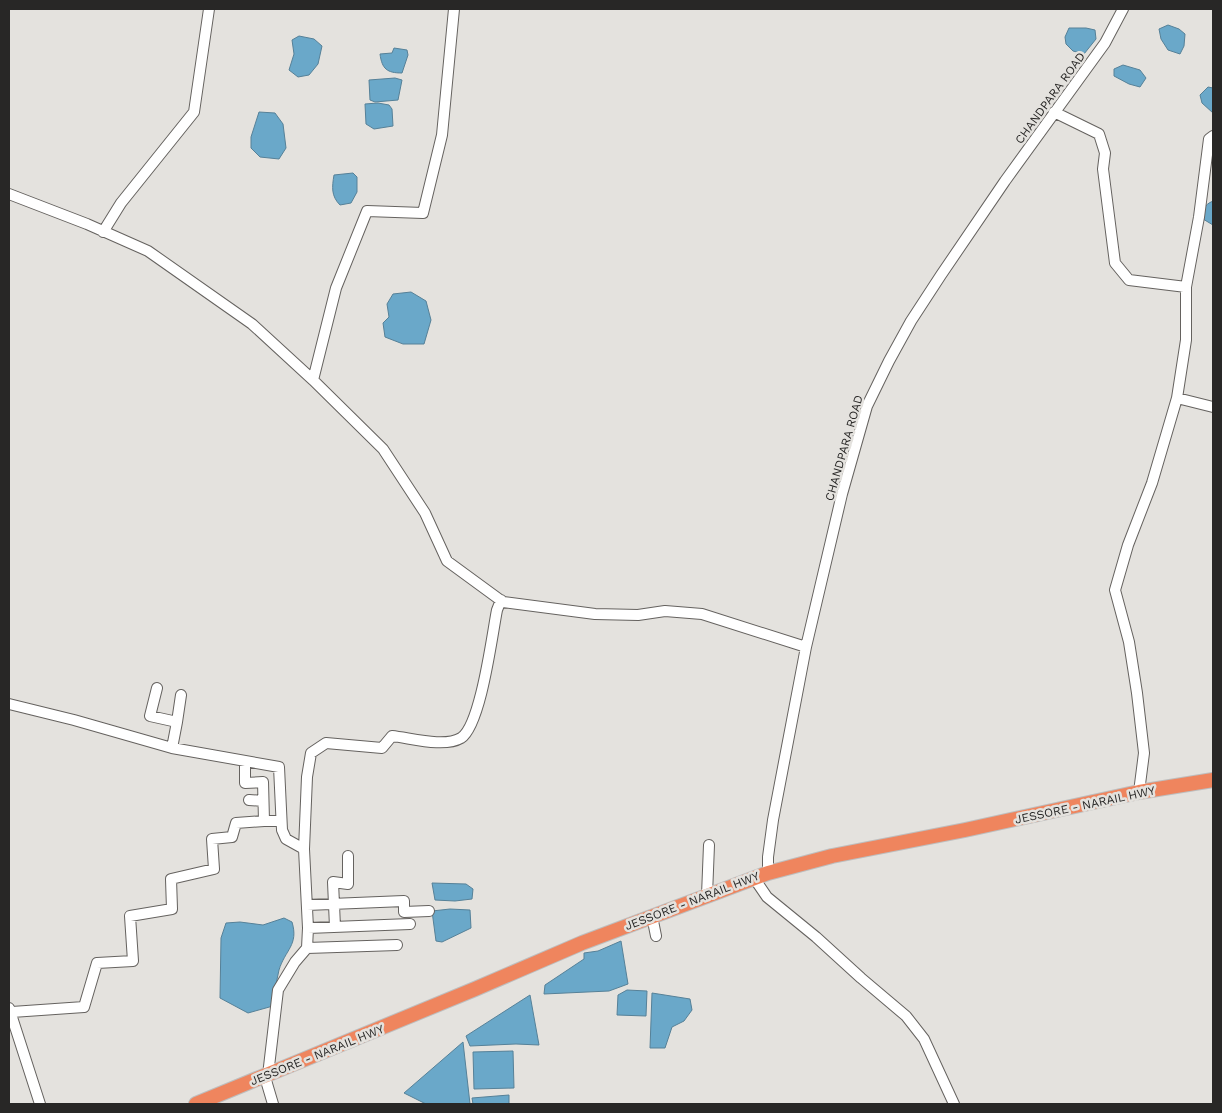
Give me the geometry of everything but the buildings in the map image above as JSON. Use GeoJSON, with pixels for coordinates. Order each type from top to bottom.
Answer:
{"type":"FeatureCollection","features":[{"type":"Feature","properties":{"kind":"highway","name":"JESSORE - NARAIL HWY"},"geometry":{"type":"LineString","coordinates":[[196,1104],[582,943],[768,873],[832,856],[965,830],[1138,792],[1213,780]]}},
{"type":"Feature","properties":{"kind":"street"},"geometry":{"type":"LineString","coordinates":[[103,232],[121,203],[194,112],[208,9]]}},
{"type":"Feature","properties":{"kind":"street"},"geometry":{"type":"LineString","coordinates":[[313,380],[336,288],[367,211],[423,213],[442,135],[454,9]]}},
{"type":"Feature","properties":{"kind":"street","name":"CHANDPARA ROAD"},"geometry":{"type":"LineString","coordinates":[[768,873],[768,857],[773,820],[806,648],[842,494],[867,406],[911,321],[972,229],[1105,43],[1124,9]]}},
{"type":"Feature","properties":{"kind":"street"},"geometry":{"type":"LineString","coordinates":[[1054,112],[1099,134],[1105,153],[1103,169],[1115,262],[1128,280],[1186,287]]}},
{"type":"Feature","properties":{"kind":"street"},"geometry":{"type":"LineString","coordinates":[[1138,792],[1144,753],[1137,693],[1128,642],[1115,590],[1128,545],[1152,483],[1177,398],[1186,340],[1186,287],[1199,217],[1209,139],[1213,136]]}},
{"type":"Feature","properties":{"kind":"street"},"geometry":{"type":"LineString","coordinates":[[9,194],[148,251],[252,324],[313,380],[383,449],[425,512],[447,561],[503,602],[595,614],[638,615],[665,611],[702,614],[806,648]]}},
{"type":"Feature","properties":{"kind":"street"},"geometry":{"type":"LineString","coordinates":[[1177,398],[1213,407]]}},
{"type":"Feature","properties":{"kind":"street"},"geometry":{"type":"LineString","coordinates":[[273,1104],[266,1076],[278,990],[294,962],[306,948],[308,928],[304,849],[307,777],[311,753],[326,743],[382,748],[392,736],[441,743],[460,739],[470,729],[481,693],[497,610],[501,600]]}},
{"type":"Feature","properties":{"kind":"street"},"geometry":{"type":"LineString","coordinates":[[157,688],[150,716],[177,722]]}},
{"type":"Feature","properties":{"kind":"street"},"geometry":{"type":"LineString","coordinates":[[172,748],[181,695]]}},
{"type":"Feature","properties":{"kind":"street"},"geometry":{"type":"LineString","coordinates":[[9,704],[172,748],[279,767],[282,830],[286,839],[304,849]]}},
{"type":"Feature","properties":{"kind":"street"},"geometry":{"type":"LineString","coordinates":[[245,763],[244,783],[263,782],[264,821]]}},
{"type":"Feature","properties":{"kind":"street"},"geometry":{"type":"LineString","coordinates":[[249,800],[263,801]]}},
{"type":"Feature","properties":{"kind":"street"},"geometry":{"type":"LineString","coordinates":[[40,1104],[10,1010],[84,1007],[97,963],[133,962],[130,916],[172,909],[171,879],[214,869],[212,840],[232,837],[236,822],[280,820]]}},
{"type":"Feature","properties":{"kind":"street"},"geometry":{"type":"LineString","coordinates":[[706,895],[709,845]]}},
{"type":"Feature","properties":{"kind":"street"},"geometry":{"type":"LineString","coordinates":[[348,856],[349,903]]}},
{"type":"Feature","properties":{"kind":"street"},"geometry":{"type":"LineString","coordinates":[[754,878],[767,897],[906,1016],[924,1040],[954,1104]]}},
{"type":"Feature","properties":{"kind":"street"},"geometry":{"type":"LineString","coordinates":[[335,927],[333,882],[348,884]]}},
{"type":"Feature","properties":{"kind":"street"},"geometry":{"type":"LineString","coordinates":[[307,905],[404,900],[404,912],[429,911]]}},
{"type":"Feature","properties":{"kind":"street"},"geometry":{"type":"LineString","coordinates":[[652,916],[656,936]]}},
{"type":"Feature","properties":{"kind":"street"},"geometry":{"type":"LineString","coordinates":[[308,928],[410,924]]}},
{"type":"Feature","properties":{"kind":"street"},"geometry":{"type":"LineString","coordinates":[[306,948],[397,945]]}},
{"type":"Feature","properties":{"kind":"water"},"geometry":{"type":"Polygon","coordinates":[[[1168,25],[1179,29],[1185,34],[1184,46],[1180,54],[1168,50],[1161,39],[1159,29],[1168,25]]]}},
{"type":"Feature","properties":{"kind":"water"},"geometry":{"type":"Polygon","coordinates":[[[1069,28],[1095,30],[1096,39],[1084,54],[1073,51],[1066,44],[1065,37],[1069,28]]]}},
{"type":"Feature","properties":{"kind":"water"},"geometry":{"type":"Polygon","coordinates":[[[299,36],[314,39],[322,46],[318,64],[309,75],[298,77],[289,70],[294,54],[292,40],[299,36]]]}},
{"type":"Feature","properties":{"kind":"water"},"geometry":{"type":"Polygon","coordinates":[[[394,48],[407,50],[408,55],[402,73],[389,71],[382,63],[380,54],[392,53],[394,48]]]}},
{"type":"Feature","properties":{"kind":"water"},"geometry":{"type":"Polygon","coordinates":[[[1123,65],[1140,70],[1146,78],[1140,87],[1129,84],[1114,76],[1114,69],[1123,65]]]}},
{"type":"Feature","properties":{"kind":"water"},"geometry":{"type":"Polygon","coordinates":[[[395,78],[402,80],[398,100],[375,102],[370,100],[369,80],[395,78]]]}},
{"type":"Feature","properties":{"kind":"water"},"geometry":{"type":"Polygon","coordinates":[[[1208,87],[1213,88],[1213,113],[1202,103],[1200,95],[1208,87]]]}},
{"type":"Feature","properties":{"kind":"water"},"geometry":{"type":"Polygon","coordinates":[[[378,103],[389,105],[392,109],[393,126],[374,129],[366,124],[365,104],[378,103]]]}},
{"type":"Feature","properties":{"kind":"water"},"geometry":{"type":"Polygon","coordinates":[[[259,112],[275,113],[283,124],[286,148],[279,159],[260,157],[251,148],[251,137],[259,112]]]}},
{"type":"Feature","properties":{"kind":"water"},"geometry":{"type":"Polygon","coordinates":[[[353,173],[357,177],[357,192],[351,203],[340,205],[333,191],[334,175],[353,173]]]}},
{"type":"Feature","properties":{"kind":"water"},"geometry":{"type":"Polygon","coordinates":[[[1213,201],[1213,225],[1203,219],[1203,213],[1208,204],[1213,201]]]}},
{"type":"Feature","properties":{"kind":"water"},"geometry":{"type":"Polygon","coordinates":[[[411,292],[426,301],[431,320],[424,344],[403,344],[385,337],[383,323],[389,317],[387,304],[393,294],[411,292]]]}},
{"type":"Feature","properties":{"kind":"water"},"geometry":{"type":"Polygon","coordinates":[[[432,883],[466,884],[473,889],[472,899],[455,901],[435,900],[432,883]]]}},
{"type":"Feature","properties":{"kind":"water"},"geometry":{"type":"Polygon","coordinates":[[[450,909],[470,910],[471,928],[442,942],[436,941],[432,911],[450,909]]]}},
{"type":"Feature","properties":{"kind":"water"},"geometry":{"type":"Polygon","coordinates":[[[284,918],[292,922],[294,936],[293,942],[279,970],[273,1006],[248,1013],[220,998],[221,938],[226,923],[240,922],[263,925],[284,918]]]}},
{"type":"Feature","properties":{"kind":"water"},"geometry":{"type":"Polygon","coordinates":[[[621,941],[628,984],[609,991],[544,994],[545,985],[584,959],[584,953],[598,951],[621,941]]]}},
{"type":"Feature","properties":{"kind":"water"},"geometry":{"type":"Polygon","coordinates":[[[627,990],[647,991],[646,1016],[617,1015],[618,995],[627,990]]]}},
{"type":"Feature","properties":{"kind":"water"},"geometry":{"type":"Polygon","coordinates":[[[652,993],[690,999],[692,1010],[684,1021],[672,1027],[665,1048],[650,1048],[652,993]]]}},
{"type":"Feature","properties":{"kind":"water"},"geometry":{"type":"Polygon","coordinates":[[[530,995],[539,1045],[470,1046],[466,1036],[530,995]]]}},
{"type":"Feature","properties":{"kind":"water"},"geometry":{"type":"Polygon","coordinates":[[[463,1042],[470,1104],[426,1104],[404,1093],[463,1042]]]}},
{"type":"Feature","properties":{"kind":"water"},"geometry":{"type":"Polygon","coordinates":[[[513,1051],[514,1088],[474,1089],[473,1052],[513,1051]]]}},
{"type":"Feature","properties":{"kind":"water"},"geometry":{"type":"Polygon","coordinates":[[[509,1095],[509,1104],[473,1104],[472,1098],[509,1095]]]}}]}
